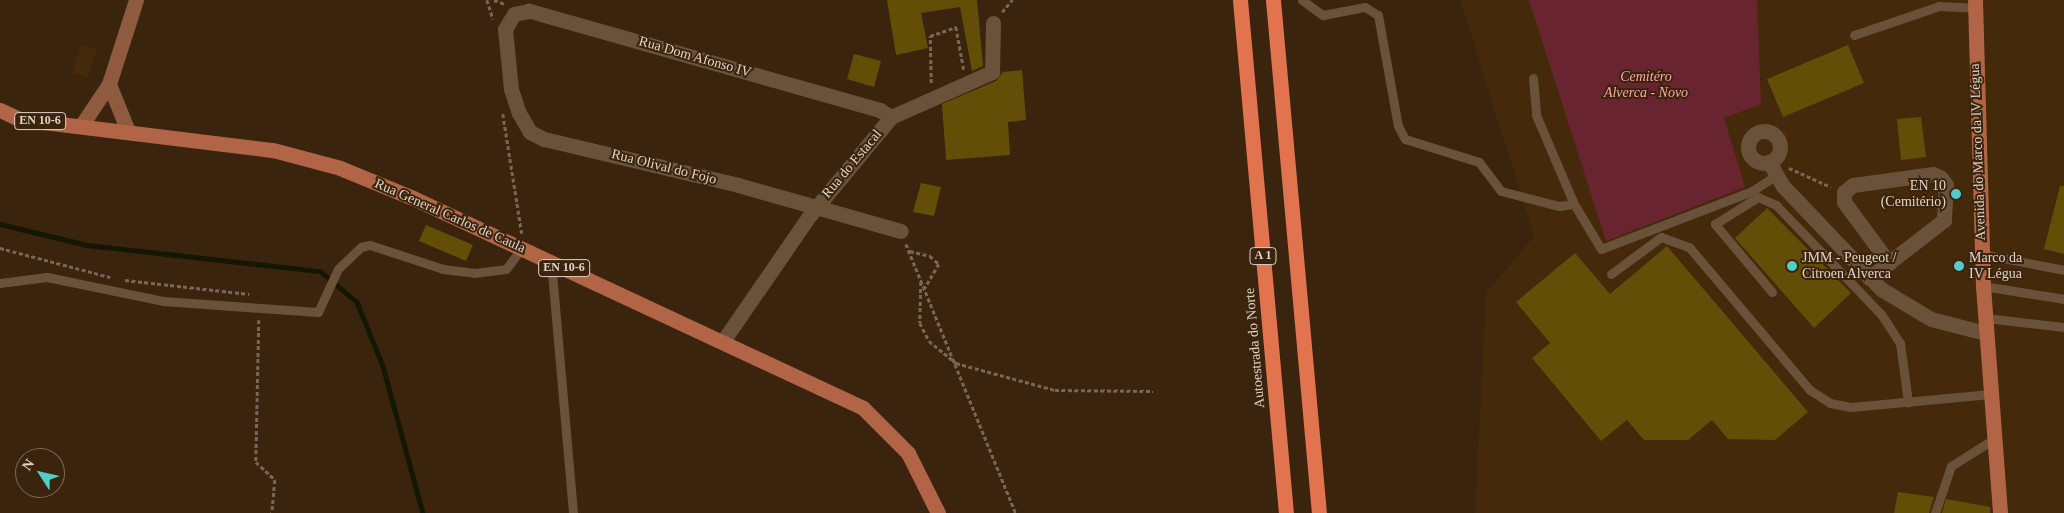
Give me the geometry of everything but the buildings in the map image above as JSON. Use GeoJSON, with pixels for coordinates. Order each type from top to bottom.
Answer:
{"type":"FeatureCollection","features":[{"type":"Feature","properties":{"kind":"highway","name":"Autoestrada do Norte"},"geometry":{"type":"LineString","coordinates":[[1240,0],[1286,513]]}},
{"type":"Feature","properties":{"kind":"highway","name":"A 1"},"geometry":{"type":"LineString","coordinates":[[1273,0],[1319,513]]}},
{"type":"Feature","properties":{"kind":"main road","name":"Avenida do Marco da IV Légua"},"geometry":{"type":"LineString","coordinates":[[1975,4],[1983,286],[2000,513]]}},
{"type":"Feature","properties":{"kind":"main road","name":"Rua General Carlos de Caula"},"geometry":{"type":"LineString","coordinates":[[0,110],[19,119],[128,131],[302,156],[386,187],[722,341],[873,415],[908,453],[938,513]]}},
{"type":"Feature","properties":{"kind":"street"},"geometry":{"type":"LineString","coordinates":[[81,126],[109,84],[136,0]]}},
{"type":"Feature","properties":{"kind":"street","name":"Rua Dom Afonso IV"},"geometry":{"type":"LineString","coordinates":[[505,29],[514,14],[529,11],[880,110],[891,117]]}},
{"type":"Feature","properties":{"kind":"street","name":"Rua do Estacal"},"geometry":{"type":"LineString","coordinates":[[722,341],[816,207],[891,117],[992,72],[993,23]]}},
{"type":"Feature","properties":{"kind":"street","name":"Rua Olival do Fojo"},"geometry":{"type":"LineString","coordinates":[[505,29],[511,89],[530,132],[544,139],[816,207],[901,231]]}},
{"type":"Feature","properties":{"kind":"street"},"geometry":{"type":"LineString","coordinates":[[109,84],[128,131]]}},
{"type":"Feature","properties":{"kind":"street"},"geometry":{"type":"LineString","coordinates":[[1772,169],[1869,278],[1931,319],[1985,325]]}},
{"type":"Feature","properties":{"kind":"street"},"geometry":{"type":"LineString","coordinates":[[1869,278],[1946,217],[1944,180],[1933,174],[1853,185],[1844,192],[1844,202],[1889,262]]}},
{"type":"Feature","properties":{"kind":"lane"},"geometry":{"type":"LineString","coordinates":[[1302,0],[1323,15],[1365,7],[1378,15],[1398,126],[1404,139],[1479,162],[1501,191],[1560,206],[1574,204]]}},
{"type":"Feature","properties":{"kind":"lane"},"geometry":{"type":"LineString","coordinates":[[1854,35],[1939,6],[1975,4]]}},
{"type":"Feature","properties":{"kind":"lane"},"geometry":{"type":"LineString","coordinates":[[1533,78],[1536,115],[1574,204],[1594,243],[1605,249],[1752,192],[1772,169]]}},
{"type":"Feature","properties":{"kind":"lane"},"geometry":{"type":"LineString","coordinates":[[1772,292],[1715,224],[1758,197],[1776,205],[1881,314],[1900,342],[1908,402]]}},
{"type":"Feature","properties":{"kind":"lane"},"geometry":{"type":"LineString","coordinates":[[1611,274],[1661,237],[1674,240],[1689,247],[1810,390],[1830,403],[1851,407],[1990,394]]}},
{"type":"Feature","properties":{"kind":"lane"},"geometry":{"type":"LineString","coordinates":[[0,282],[47,277],[163,301],[260,310],[318,312],[338,270],[353,252],[370,245],[443,269],[493,273],[511,266],[522,248]]}},
{"type":"Feature","properties":{"kind":"lane"},"geometry":{"type":"LineString","coordinates":[[1982,254],[2064,270]]}},
{"type":"Feature","properties":{"kind":"lane"},"geometry":{"type":"LineString","coordinates":[[551,261],[573,513]]}},
{"type":"Feature","properties":{"kind":"lane"},"geometry":{"type":"LineString","coordinates":[[1983,286],[2064,299]]}},
{"type":"Feature","properties":{"kind":"lane"},"geometry":{"type":"LineString","coordinates":[[1985,325],[2064,326]]}},
{"type":"Feature","properties":{"kind":"lane"},"geometry":{"type":"LineString","coordinates":[[1935,513],[1950,466],[1994,439]]}},
{"type":"Feature","properties":{"kind":"path"},"geometry":{"type":"LineString","coordinates":[[487,0],[494,24],[505,29]]}},
{"type":"Feature","properties":{"kind":"path"},"geometry":{"type":"LineString","coordinates":[[932,99],[930,36],[956,27],[967,83]]}},
{"type":"Feature","properties":{"kind":"path"},"geometry":{"type":"LineString","coordinates":[[511,89],[503,99],[504,130],[522,248]]}},
{"type":"Feature","properties":{"kind":"path"},"geometry":{"type":"LineString","coordinates":[[1772,169],[1789,167],[1844,192]]}},
{"type":"Feature","properties":{"kind":"path"},"geometry":{"type":"LineString","coordinates":[[901,231],[1016,513]]}},
{"type":"Feature","properties":{"kind":"path"},"geometry":{"type":"LineString","coordinates":[[0,248],[120,279],[252,295],[260,310],[256,462],[275,480],[272,513]]}},
{"type":"Feature","properties":{"kind":"path"},"geometry":{"type":"LineString","coordinates":[[910,251],[930,256],[939,264],[925,288]]}},
{"type":"Feature","properties":{"kind":"path"},"geometry":{"type":"LineString","coordinates":[[922,280],[920,323],[929,340],[956,363],[1055,390],[1153,392]]}},
{"type":"Feature","properties":{"kind":"shaded area"},"geometry":{"type":"Polygon","coordinates":[[[1460,0],[2064,0],[2064,513],[1475,513],[1486,293],[1534,236],[1460,0]]]}},
{"type":"Feature","properties":{"kind":"shaded area"},"geometry":{"type":"Polygon","coordinates":[[[81,45],[97,49],[88,78],[72,73],[81,45]]]}},
{"type":"Feature","properties":{"kind":"green space","name":"Cemitéro Alverca - Novo"},"geometry":{"type":"Polygon","coordinates":[[[1529,0],[1757,0],[1761,104],[1724,118],[1745,187],[1606,241],[1529,0]]]}},
{"type":"Feature","properties":{"kind":"waterway"},"geometry":{"type":"LineString","coordinates":[[0,224],[87,245],[320,271],[357,302],[383,366],[423,513]]}},
{"type":"Feature","properties":{"kind":"place","name":"EN 10 (Cemitério)"},"geometry":{"type":"Point","coordinates":[1956,194]}},
{"type":"Feature","properties":{"kind":"place","name":"JMM - Peugeot / Citroen Alverca"},"geometry":{"type":"Point","coordinates":[1792,266]}},
{"type":"Feature","properties":{"kind":"place","name":"Marco da IV Légua"},"geometry":{"type":"Point","coordinates":[1959,266]}}]}
